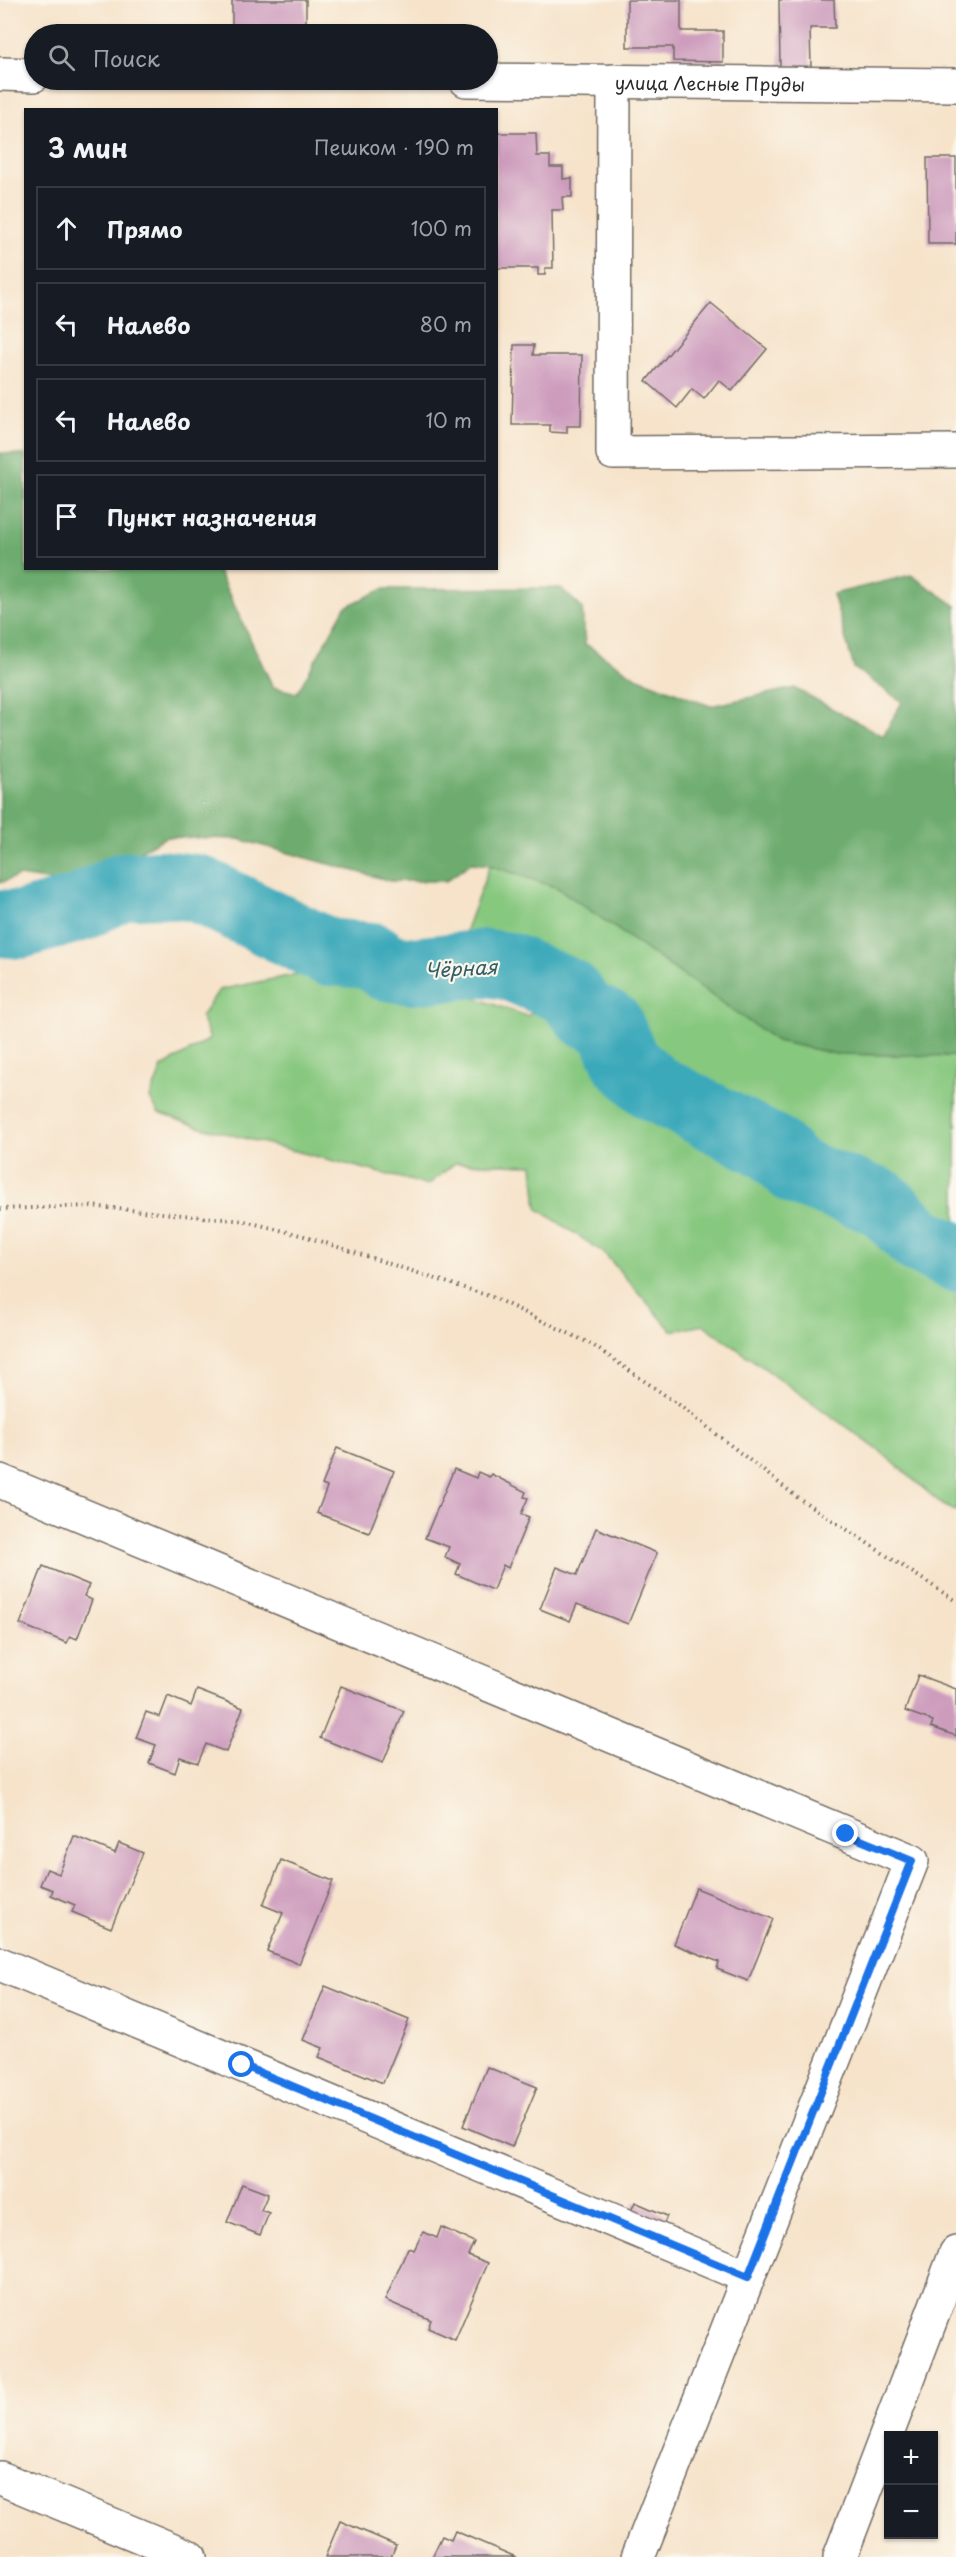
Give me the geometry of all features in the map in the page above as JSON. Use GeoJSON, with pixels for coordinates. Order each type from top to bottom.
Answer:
{"type":"FeatureCollection","features":[{"type":"Feature","properties":{"kind":"street"},"geometry":{"type":"LineString","coordinates":[[0,74],[24,75]]}},
{"type":"Feature","properties":{"kind":"street","name":"улица Лесные Пруды"},"geometry":{"type":"LineString","coordinates":[[498,80],[956,85]]}},
{"type":"Feature","properties":{"kind":"street"},"geometry":{"type":"LineString","coordinates":[[614,81],[613,453],[956,451]]}},
{"type":"Feature","properties":{"kind":"street"},"geometry":{"type":"LineString","coordinates":[[0,1481],[912,1861],[638,2557]]}},
{"type":"Feature","properties":{"kind":"street"},"geometry":{"type":"LineString","coordinates":[[0,1964],[748,2277]]}},
{"type":"Feature","properties":{"kind":"street"},"geometry":{"type":"LineString","coordinates":[[840,2557],[956,2253]]}},
{"type":"Feature","properties":{"kind":"street"},"geometry":{"type":"LineString","coordinates":[[0,2478],[190,2557]]}},
{"type":"Feature","properties":{"kind":"path"},"geometry":{"type":"LineString","coordinates":[[0,1209],[90,1206],[244,1221],[304,1236],[492,1298],[591,1344],[679,1406],[797,1497],[956,1601]]}},
{"type":"Feature","properties":{"kind":"green space"},"geometry":{"type":"Polygon","coordinates":[[[0,453],[24,455],[24,570],[217,570],[273,687],[297,693],[345,607],[383,589],[561,588],[582,608],[585,644],[636,677],[710,706],[794,688],[883,736],[902,702],[854,668],[833,594],[911,575],[956,606],[956,1056],[836,1054],[777,1041],[558,888],[490,865],[471,863],[446,881],[391,881],[238,839],[166,837],[77,885],[19,876],[0,883],[0,453]]]}},
{"type":"Feature","properties":{"kind":"green space"},"geometry":{"type":"Polygon","coordinates":[[[490,865],[558,888],[777,1041],[836,1054],[956,1056],[956,1511],[943,1505],[881,1452],[704,1325],[672,1331],[604,1253],[537,1208],[533,1165],[455,1163],[428,1185],[197,1126],[158,1113],[150,1098],[162,1067],[210,1039],[201,1017],[219,990],[313,971],[368,974],[413,991],[467,995],[527,1016],[567,992],[573,967],[525,948],[475,944],[465,932],[490,865]]]}},
{"type":"Feature","properties":{"kind":"building"},"geometry":{"type":"Polygon","coordinates":[[[232,0],[306,0],[306,24],[232,24],[232,0]]]}},
{"type":"Feature","properties":{"kind":"building"},"geometry":{"type":"Polygon","coordinates":[[[627,0],[681,0],[681,31],[723,31],[723,62],[673,61],[673,47],[627,47],[627,0]]]}},
{"type":"Feature","properties":{"kind":"building"},"geometry":{"type":"Polygon","coordinates":[[[779,0],[834,0],[835,28],[810,28],[811,67],[780,68],[779,0]]]}},
{"type":"Feature","properties":{"kind":"building"},"geometry":{"type":"Polygon","coordinates":[[[498,133],[536,133],[537,156],[550,156],[550,167],[563,167],[563,179],[572,178],[572,197],[562,197],[563,210],[552,210],[553,268],[545,268],[545,275],[538,275],[538,268],[498,268],[498,133]]]}},
{"type":"Feature","properties":{"kind":"building"},"geometry":{"type":"Polygon","coordinates":[[[927,158],[956,158],[956,244],[928,244],[927,158]]]}},
{"type":"Feature","properties":{"kind":"building"},"geometry":{"type":"Polygon","coordinates":[[[711,303],[767,349],[732,391],[719,380],[704,399],[692,389],[677,408],[646,381],[711,303]]]}},
{"type":"Feature","properties":{"kind":"building"},"geometry":{"type":"Polygon","coordinates":[[[514,345],[534,345],[533,355],[582,355],[581,426],[567,426],[567,433],[550,432],[550,425],[512,425],[514,345]]]}},
{"type":"Feature","properties":{"kind":"building"},"geometry":{"type":"Polygon","coordinates":[[[337,1448],[394,1471],[369,1533],[317,1513],[327,1487],[322,1485],[337,1448]]]}},
{"type":"Feature","properties":{"kind":"building"},"geometry":{"type":"Polygon","coordinates":[[[454,1469],[476,1478],[478,1472],[489,1477],[491,1474],[526,1492],[524,1497],[528,1498],[521,1514],[529,1517],[508,1568],[503,1565],[493,1590],[456,1574],[460,1564],[445,1557],[449,1547],[425,1538],[454,1469]]]}},
{"type":"Feature","properties":{"kind":"building"},"geometry":{"type":"Polygon","coordinates":[[[596,1528],[657,1553],[628,1624],[577,1604],[570,1621],[540,1609],[557,1567],[577,1575],[596,1528]]]}},
{"type":"Feature","properties":{"kind":"building"},"geometry":{"type":"Polygon","coordinates":[[[43,1566],[89,1585],[84,1596],[92,1600],[77,1639],[70,1636],[67,1643],[20,1624],[43,1566]]]}},
{"type":"Feature","properties":{"kind":"building"},"geometry":{"type":"Polygon","coordinates":[[[918,1675],[956,1689],[956,1736],[931,1727],[933,1721],[905,1711],[918,1675]]]}},
{"type":"Feature","properties":{"kind":"building"},"geometry":{"type":"Polygon","coordinates":[[[341,1686],[404,1711],[383,1763],[320,1738],[341,1686]]]}},
{"type":"Feature","properties":{"kind":"building"},"geometry":{"type":"Polygon","coordinates":[[[197,1690],[243,1708],[226,1752],[206,1744],[198,1763],[180,1757],[175,1773],[149,1763],[156,1745],[136,1738],[146,1712],[160,1717],[168,1696],[191,1706],[197,1690]]]}},
{"type":"Feature","properties":{"kind":"building"},"geometry":{"type":"Polygon","coordinates":[[[74,1836],[115,1853],[119,1843],[143,1853],[111,1928],[72,1912],[75,1905],[51,1895],[53,1890],[40,1885],[47,1869],[59,1874],[74,1836]]]}},
{"type":"Feature","properties":{"kind":"building"},"geometry":{"type":"Polygon","coordinates":[[[281,1860],[333,1881],[299,1964],[267,1951],[283,1913],[263,1905],[281,1860]]]}},
{"type":"Feature","properties":{"kind":"building"},"geometry":{"type":"Polygon","coordinates":[[[696,1888],[773,1919],[748,1981],[717,1969],[719,1962],[674,1944],[696,1888]]]}},
{"type":"Feature","properties":{"kind":"building"},"geometry":{"type":"Polygon","coordinates":[[[325,1986],[409,2020],[383,2083],[319,2057],[323,2048],[303,2040],[325,1986]]]}},
{"type":"Feature","properties":{"kind":"building"},"geometry":{"type":"Polygon","coordinates":[[[487,2067],[537,2087],[512,2147],[463,2126],[487,2067]]]}},
{"type":"Feature","properties":{"kind":"building"},"geometry":{"type":"Polygon","coordinates":[[[242,2184],[268,2194],[261,2210],[269,2213],[260,2235],[227,2222],[242,2184]]]}},
{"type":"Feature","properties":{"kind":"building"},"geometry":{"type":"Polygon","coordinates":[[[635,2202],[667,2216],[660,2233],[627,2220],[635,2202]]]}},
{"type":"Feature","properties":{"kind":"building"},"geometry":{"type":"Polygon","coordinates":[[[441,2227],[474,2242],[468,2255],[488,2263],[455,2340],[428,2328],[431,2320],[385,2300],[408,2248],[414,2250],[423,2232],[437,2238],[441,2227]]]}},
{"type":"Feature","properties":{"kind":"building"},"geometry":{"type":"Polygon","coordinates":[[[340,2521],[396,2545],[391,2557],[325,2557],[340,2521]]]}},
{"type":"Feature","properties":{"kind":"building"},"geometry":{"type":"Polygon","coordinates":[[[455,2531],[516,2557],[432,2557],[442,2536],[451,2540],[455,2531]]]}},
{"type":"Feature","properties":{"kind":"waterway","name":"Чёрная"},"geometry":{"type":"LineString","coordinates":[[0,923],[20,925],[80,908],[123,886],[160,884],[197,888],[328,952],[373,956],[386,967],[413,971],[486,963],[508,966],[568,992],[586,1014],[610,1025],[626,1062],[653,1087],[772,1148],[797,1172],[882,1203],[918,1239],[956,1258]]}},
{"type":"Feature","properties":{"kind":"route"},"geometry":{"type":"LineString","coordinates":[[242,2065],[748,2277],[912,1861],[846,1834]]}}]}
